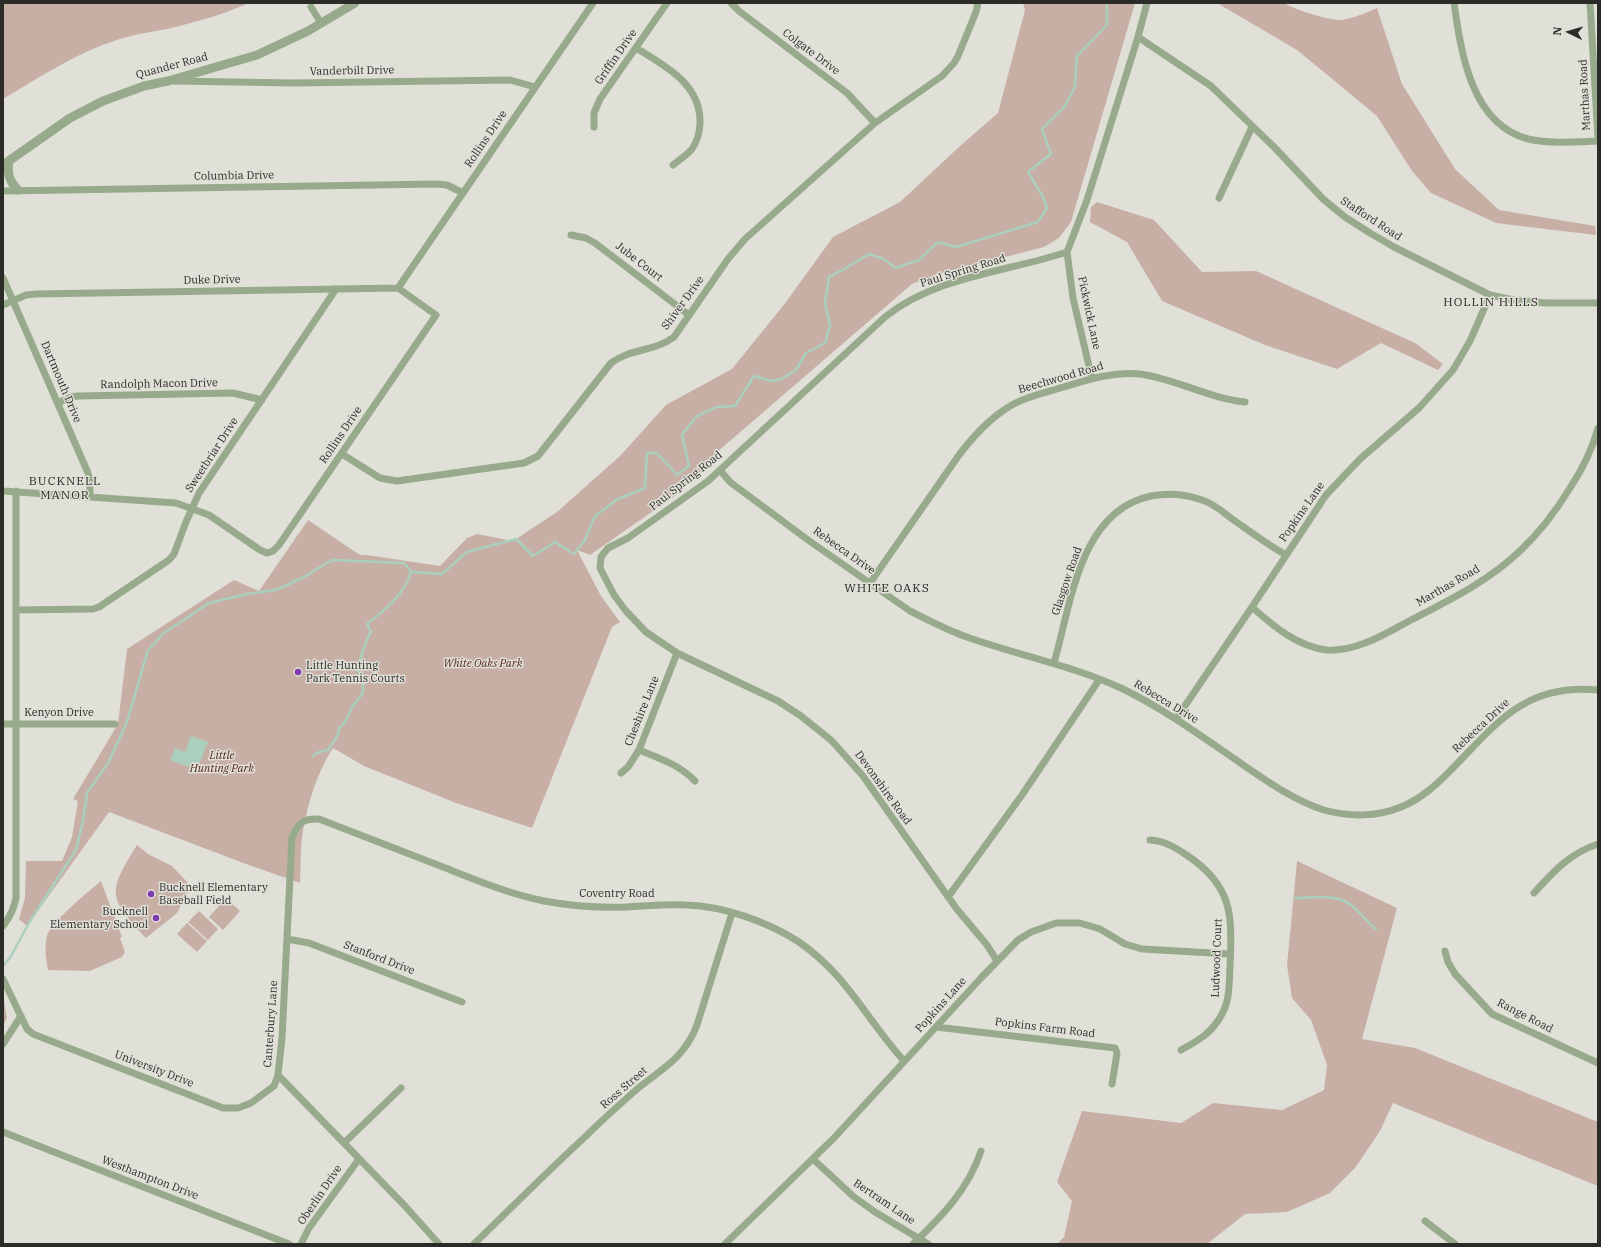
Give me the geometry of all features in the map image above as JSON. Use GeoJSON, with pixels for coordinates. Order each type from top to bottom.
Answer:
{"type":"FeatureCollection","features":[{"type":"Feature","properties":{"kind":"street","name":"Quander Road"},"geometry":{"type":"LineString","coordinates":[[6,163],[48,133],[84,110],[129,91],[257,55],[289,41],[321,24],[355,3]]}},
{"type":"Feature","properties":{"kind":"street","name":"Rollins Drive"},"geometry":{"type":"LineString","coordinates":[[3,491],[172,502],[209,515],[267,553],[274,551],[436,315],[398,288],[593,3]]}},
{"type":"Feature","properties":{"kind":"street","name":"Griffin Drive"},"geometry":{"type":"LineString","coordinates":[[594,127],[594,114],[598,102],[667,3]]}},
{"type":"Feature","properties":{"kind":"street","name":"Colgate Drive"},"geometry":{"type":"LineString","coordinates":[[731,3],[739,11],[847,93],[875,123]]}},
{"type":"Feature","properties":{"kind":"street","name":"Shiver Drive"},"geometry":{"type":"LineString","coordinates":[[342,454],[380,478],[397,481],[528,462],[538,456],[611,363],[628,353],[655,348],[668,342],[674,337],[728,258],[745,239],[875,123],[937,81],[948,70],[958,56],[976,12],[978,3]]}},
{"type":"Feature","properties":{"kind":"street"},"geometry":{"type":"LineString","coordinates":[[1067,252],[1087,200],[1138,37],[1147,3]]}},
{"type":"Feature","properties":{"kind":"street","name":"Marthas Road"},"geometry":{"type":"LineString","coordinates":[[1454,3],[1458,30],[1467,68],[1478,97],[1496,121],[1512,132],[1528,138],[1576,142],[1598,141]]}},
{"type":"Feature","properties":{"kind":"street","name":"Marthas Road"},"geometry":{"type":"LineString","coordinates":[[1590,3],[1598,138]]}},
{"type":"Feature","properties":{"kind":"street"},"geometry":{"type":"LineString","coordinates":[[311,7],[321,24]]}},
{"type":"Feature","properties":{"kind":"street","name":"Stafford Road"},"geometry":{"type":"LineString","coordinates":[[1138,37],[1210,86],[1275,148],[1324,199],[1345,217],[1394,247],[1490,295],[1514,300],[1540,302],[1598,303]]}},
{"type":"Feature","properties":{"kind":"street"},"geometry":{"type":"LineString","coordinates":[[636,48],[685,82],[692,91],[698,103],[700,111],[700,126],[694,144],[691,149],[673,165]]}},
{"type":"Feature","properties":{"kind":"street","name":"Vanderbilt Drive"},"geometry":{"type":"LineString","coordinates":[[168,81],[294,83],[510,80],[535,87]]}},
{"type":"Feature","properties":{"kind":"street"},"geometry":{"type":"LineString","coordinates":[[1219,198],[1252,127]]}},
{"type":"Feature","properties":{"kind":"street"},"geometry":{"type":"LineString","coordinates":[[6,163],[10,180],[18,190]]}},
{"type":"Feature","properties":{"kind":"street","name":"Columbia Drive"},"geometry":{"type":"LineString","coordinates":[[3,191],[436,184],[447,185],[463,193]]}},
{"type":"Feature","properties":{"kind":"street","name":"Jube Court"},"geometry":{"type":"LineString","coordinates":[[571,235],[586,238],[595,242],[689,315]]}},
{"type":"Feature","properties":{"kind":"street","name":"Pickwick Lane"},"geometry":{"type":"LineString","coordinates":[[1067,252],[1072,298],[1092,378]]}},
{"type":"Feature","properties":{"kind":"street","name":"Paul Spring Road"},"geometry":{"type":"LineString","coordinates":[[601,557],[608,548],[628,538],[687,497],[720,470],[885,317],[904,303],[923,293],[942,286],[1044,260],[1067,252]]}},
{"type":"Feature","properties":{"kind":"street","name":"Dartmouth Drive"},"geometry":{"type":"LineString","coordinates":[[3,278],[88,473],[90,482],[90,496]]}},
{"type":"Feature","properties":{"kind":"street","name":"Duke Drive"},"geometry":{"type":"LineString","coordinates":[[3,305],[13,300],[36,294],[398,288]]}},
{"type":"Feature","properties":{"kind":"street","name":"Sweetbriar Drive"},"geometry":{"type":"LineString","coordinates":[[16,610],[88,610],[99,607],[169,560],[174,554],[198,493],[336,289]]}},
{"type":"Feature","properties":{"kind":"street","name":"Popkins Lane"},"geometry":{"type":"LineString","coordinates":[[1176,719],[1252,607],[1317,506],[1360,459],[1418,408],[1453,370],[1470,341],[1490,295]]}},
{"type":"Feature","properties":{"kind":"street","name":"Beechwood Road"},"geometry":{"type":"LineString","coordinates":[[870,583],[959,455],[973,438],[1004,410],[1022,400],[1092,378],[1119,374],[1140,374],[1217,397],[1245,402]]}},
{"type":"Feature","properties":{"kind":"street","name":"Randolph Macon Drive"},"geometry":{"type":"LineString","coordinates":[[58,403],[70,397],[78,396],[233,393],[262,400]]}},
{"type":"Feature","properties":{"kind":"street","name":"Marthas Road"},"geometry":{"type":"LineString","coordinates":[[1252,607],[1283,633],[1319,649],[1333,650],[1347,648],[1386,634],[1481,581],[1502,567],[1520,551],[1554,512],[1574,482],[1596,445],[1598,428]]}},
{"type":"Feature","properties":{"kind":"street","name":"Rebecca Drive"},"geometry":{"type":"LineString","coordinates":[[720,470],[730,482],[910,611],[944,628],[980,641],[1054,663],[1099,680],[1140,698],[1176,719],[1252,772],[1311,805],[1337,813],[1366,815],[1385,812],[1401,807],[1426,792],[1500,720],[1525,702],[1555,691],[1568,689],[1598,690]]}},
{"type":"Feature","properties":{"kind":"street"},"geometry":{"type":"LineString","coordinates":[[3,926],[14,909],[16,898],[16,492]]}},
{"type":"Feature","properties":{"kind":"street","name":"Glasgow Road"},"geometry":{"type":"LineString","coordinates":[[1054,663],[1070,600],[1088,549],[1105,522],[1128,504],[1146,497],[1164,495],[1181,495],[1202,500],[1218,508],[1286,555]]}},
{"type":"Feature","properties":{"kind":"street","name":"Devonshire Road"},"geometry":{"type":"LineString","coordinates":[[601,557],[600,568],[614,595],[626,611],[646,632],[677,653],[778,701],[821,731],[843,753],[863,776],[948,897],[987,945],[997,961]]}},
{"type":"Feature","properties":{"kind":"street","name":"Cheshire Lane"},"geometry":{"type":"LineString","coordinates":[[621,773],[628,767],[639,750],[677,653]]}},
{"type":"Feature","properties":{"kind":"street"},"geometry":{"type":"LineString","coordinates":[[948,897],[1022,795],[1099,680]]}},
{"type":"Feature","properties":{"kind":"street","name":"Kenyon Drive"},"geometry":{"type":"LineString","coordinates":[[3,724],[115,724]]}},
{"type":"Feature","properties":{"kind":"street"},"geometry":{"type":"LineString","coordinates":[[639,750],[676,765],[695,782]]}},
{"type":"Feature","properties":{"kind":"street","name":"Coventry Road"},"geometry":{"type":"LineString","coordinates":[[292,837],[299,824],[306,819],[319,819],[495,888],[544,901],[570,905],[604,907],[688,905],[708,907],[752,919],[799,942],[821,959],[844,982],[862,1005],[882,1035],[904,1061]]}},
{"type":"Feature","properties":{"kind":"street","name":"Canterbury Lane"},"geometry":{"type":"LineString","coordinates":[[292,837],[282,1038],[278,1075],[439,1244]]}},
{"type":"Feature","properties":{"kind":"street","name":"Ludwood Court"},"geometry":{"type":"LineString","coordinates":[[1150,840],[1160,841],[1173,846],[1199,863],[1214,879],[1222,892],[1229,912],[1231,930],[1229,994],[1222,1015],[1204,1037],[1181,1050]]}},
{"type":"Feature","properties":{"kind":"street"},"geometry":{"type":"LineString","coordinates":[[1534,893],[1568,858],[1582,850],[1598,844]]}},
{"type":"Feature","properties":{"kind":"street","name":"Ross Street"},"geometry":{"type":"LineString","coordinates":[[474,1244],[586,1136],[636,1090],[672,1062],[685,1048],[697,1025],[732,913]]}},
{"type":"Feature","properties":{"kind":"street","name":"Popkins Lane"},"geometry":{"type":"LineString","coordinates":[[725,1244],[813,1159],[997,961],[1018,940],[1031,932],[1047,925],[1065,922],[1080,923],[1100,929],[1125,944],[1142,949],[1230,954]]}},
{"type":"Feature","properties":{"kind":"street","name":"Stanford Drive"},"geometry":{"type":"LineString","coordinates":[[287,939],[309,943],[462,1002]]}},
{"type":"Feature","properties":{"kind":"street","name":"Range Road"},"geometry":{"type":"LineString","coordinates":[[1445,951],[1448,962],[1455,974],[1492,1014],[1598,1063]]}},
{"type":"Feature","properties":{"kind":"street","name":"University Drive"},"geometry":{"type":"LineString","coordinates":[[3,979],[27,1029],[33,1034],[223,1108],[238,1108],[250,1104],[274,1086],[278,1075]]}},
{"type":"Feature","properties":{"kind":"street"},"geometry":{"type":"LineString","coordinates":[[3,1044],[21,1016]]}},
{"type":"Feature","properties":{"kind":"street","name":"Popkins Farm Road"},"geometry":{"type":"LineString","coordinates":[[936,1026],[1114,1048],[1116,1053],[1112,1084]]}},
{"type":"Feature","properties":{"kind":"street"},"geometry":{"type":"LineString","coordinates":[[344,1143],[401,1088]]}},
{"type":"Feature","properties":{"kind":"street","name":"Westhampton Drive"},"geometry":{"type":"LineString","coordinates":[[3,1132],[289,1244]]}},
{"type":"Feature","properties":{"kind":"street"},"geometry":{"type":"LineString","coordinates":[[913,1244],[941,1218],[956,1199],[976,1167],[981,1150]]}},
{"type":"Feature","properties":{"kind":"street","name":"Oberlin Drive"},"geometry":{"type":"LineString","coordinates":[[301,1244],[309,1228],[359,1159]]}},
{"type":"Feature","properties":{"kind":"street","name":"Bertram Lane"},"geometry":{"type":"LineString","coordinates":[[813,1159],[854,1197],[875,1212],[928,1244]]}},
{"type":"Feature","properties":{"kind":"street"},"geometry":{"type":"LineString","coordinates":[[1425,1221],[1455,1244]]}},
{"type":"Feature","properties":{"kind":"green space"},"geometry":{"type":"Polygon","coordinates":[[[3,3],[249,3],[201,20],[171,28],[130,36],[102,45],[58,66],[3,99],[3,3]]]}},
{"type":"Feature","properties":{"kind":"green space"},"geometry":{"type":"Polygon","coordinates":[[[1023,3],[1135,3],[1071,222],[1059,238],[1044,247],[935,275],[912,284],[709,459],[700,473],[679,493],[590,555],[577,550],[601,596],[620,622],[612,627],[532,828],[456,803],[364,766],[333,748],[322,767],[314,788],[305,820],[302,837],[300,883],[109,812],[27,926],[19,919],[25,898],[26,861],[62,861],[72,837],[78,801],[73,799],[118,724],[127,649],[234,580],[259,591],[308,520],[360,555],[440,566],[467,538],[477,534],[513,541],[557,512],[620,456],[666,405],[732,369],[786,302],[833,237],[900,202],[998,113],[1025,10],[1023,3]]]}},
{"type":"Feature","properties":{"kind":"green space"},"geometry":{"type":"Polygon","coordinates":[[[1217,3],[1284,3],[1311,14],[1338,20],[1352,18],[1377,8],[1402,84],[1455,169],[1499,210],[1595,226],[1596,235],[1496,223],[1431,193],[1412,171],[1377,116],[1297,50],[1217,3]]]}},
{"type":"Feature","properties":{"kind":"green space"},"geometry":{"type":"Polygon","coordinates":[[[1097,202],[1154,220],[1202,272],[1256,271],[1415,343],[1443,364],[1438,370],[1381,343],[1337,369],[1265,345],[1162,301],[1127,242],[1090,222],[1091,207],[1097,202]]]}},
{"type":"Feature","properties":{"kind":"green space","name":"Bucknell Elementary Baseball Field"},"geometry":{"type":"Polygon","coordinates":[[[137,845],[148,854],[172,866],[191,886],[177,913],[146,938],[124,913],[116,894],[120,874],[137,845]]]}},
{"type":"Feature","properties":{"kind":"green space"},"geometry":{"type":"Polygon","coordinates":[[[1297,861],[1397,908],[1362,1039],[1415,1048],[1598,1122],[1598,1186],[1393,1103],[1380,1131],[1355,1168],[1330,1193],[1287,1212],[1245,1214],[1207,1244],[1057,1244],[1064,1237],[1072,1201],[1057,1182],[1082,1111],[1181,1123],[1213,1103],[1282,1110],[1324,1090],[1327,1065],[1311,1020],[1292,998],[1287,965],[1297,861]]]}},
{"type":"Feature","properties":{"kind":"green space"},"geometry":{"type":"Polygon","coordinates":[[[101,881],[122,937],[120,938],[125,952],[122,957],[90,971],[48,970],[46,944],[47,936],[50,930],[71,907],[101,881]]]}},
{"type":"Feature","properties":{"kind":"green space"},"geometry":{"type":"Polygon","coordinates":[[[226,898],[240,911],[223,930],[209,917],[226,898]]]}},
{"type":"Feature","properties":{"kind":"green space"},"geometry":{"type":"Polygon","coordinates":[[[199,911],[218,929],[208,940],[188,922],[199,911]]]}},
{"type":"Feature","properties":{"kind":"green space"},"geometry":{"type":"Polygon","coordinates":[[[187,923],[207,941],[197,952],[177,934],[187,923]]]}},
{"type":"Feature","properties":{"kind":"green space"},"geometry":{"type":"Polygon","coordinates":[[[3,995],[7,1018],[3,1026],[3,995]]]}},
{"type":"Feature","properties":{"kind":"shaded area"},"geometry":{"type":"Polygon","coordinates":[[[191,736],[208,742],[197,770],[170,760],[175,748],[185,752],[191,736]]]}},
{"type":"Feature","properties":{"kind":"waterway"},"geometry":{"type":"LineString","coordinates":[[4,965],[11,956],[30,921],[76,850],[83,821],[87,793],[108,763],[127,722],[148,650],[164,633],[209,603],[247,594],[276,590],[304,577],[332,560],[404,563],[411,572],[442,574],[467,552],[516,539],[533,556],[555,542],[574,554],[585,540],[595,516],[618,499],[645,488],[647,453],[657,453],[677,475],[689,466],[682,435],[697,416],[717,407],[735,406],[754,376],[771,381],[782,379],[796,370],[806,353],[825,343],[830,326],[825,303],[829,277],[869,254],[884,259],[895,268],[919,260],[938,242],[956,247],[1038,222],[1047,208],[1043,197],[1028,172],[1051,154],[1042,129],[1065,106],[1075,87],[1077,56],[1107,25],[1107,3]]}},
{"type":"Feature","properties":{"kind":"waterway"},"geometry":{"type":"LineString","coordinates":[[313,756],[319,752],[328,750],[338,735],[339,728],[345,722],[352,707],[363,693],[363,675],[358,671],[357,667],[366,641],[371,632],[367,624],[394,601],[404,587],[411,572]]}},
{"type":"Feature","properties":{"kind":"waterway"},"geometry":{"type":"LineString","coordinates":[[1295,898],[1324,897],[1345,901],[1376,929]]}},
{"type":"Feature","properties":{"kind":"place","name":"Little Hunting Park Tennis Courts"},"geometry":{"type":"Point","coordinates":[298,672]}},
{"type":"Feature","properties":{"kind":"place","name":"Bucknell Elementary Baseball Field"},"geometry":{"type":"Point","coordinates":[151,894]}},
{"type":"Feature","properties":{"kind":"place","name":"Bucknell Elementary School"},"geometry":{"type":"Point","coordinates":[156,918]}},
{"type":"Feature","properties":{"kind":"district","name":"HOLLIN HILLS"},"geometry":{"type":"Point","coordinates":[1491,303]}},
{"type":"Feature","properties":{"kind":"district","name":"BUCKNELL MANOR"},"geometry":{"type":"Point","coordinates":[65,489]}},
{"type":"Feature","properties":{"kind":"district","name":"WHITE OAKS"},"geometry":{"type":"Point","coordinates":[887,589]}},
{"type":"Feature","properties":{"kind":"park label","name":"White Oaks Park"},"geometry":{"type":"Point","coordinates":[483,664]}},
{"type":"Feature","properties":{"kind":"park label","name":"Little Hunting Park"},"geometry":{"type":"Point","coordinates":[222,762]}}]}
